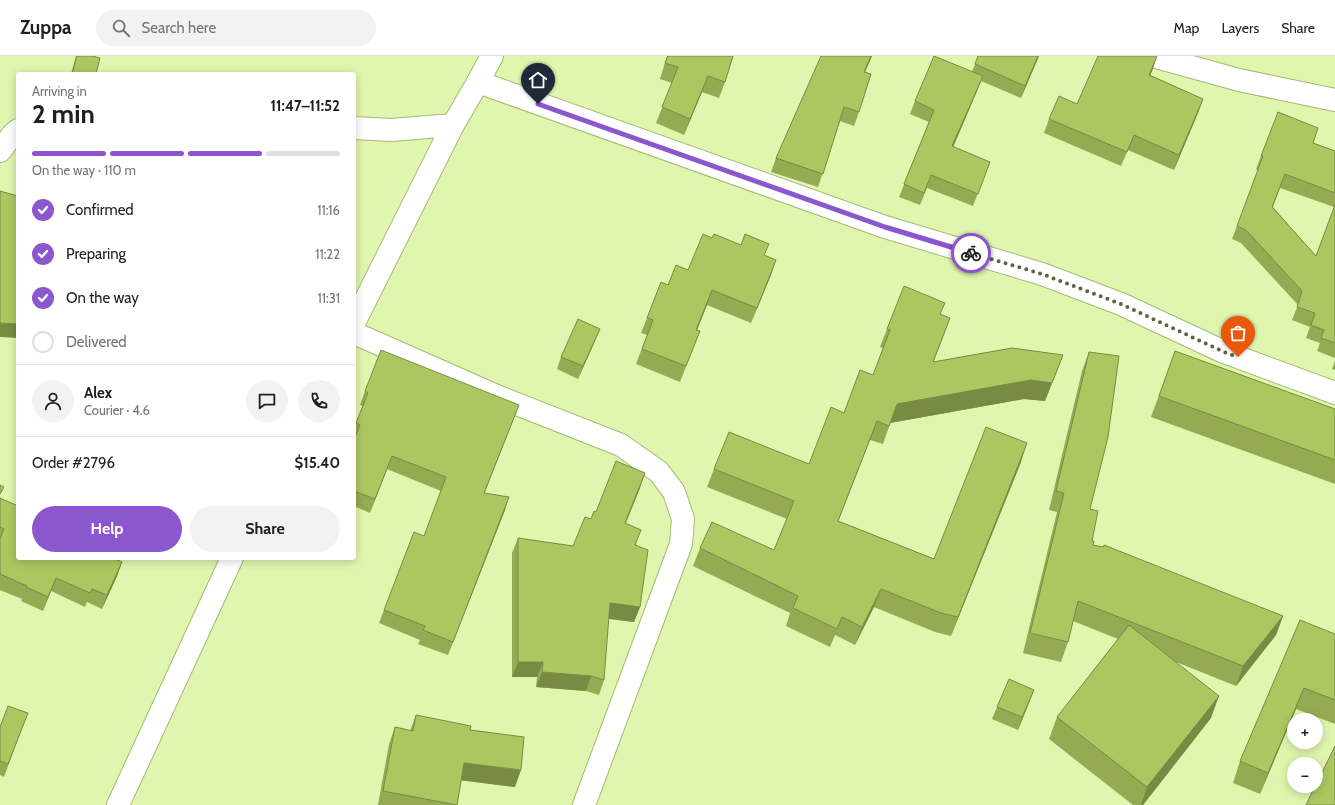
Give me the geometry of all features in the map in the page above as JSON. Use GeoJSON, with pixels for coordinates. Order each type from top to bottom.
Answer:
{"type":"FeatureCollection","features":[{"type":"Feature","properties":{"kind":"street"},"geometry":{"type":"LineString","coordinates":[[356,319],[453,125],[492,56]]}},
{"type":"Feature","properties":{"kind":"street"},"geometry":{"type":"LineString","coordinates":[[1152,56],[1239,80],[1335,100]]}},
{"type":"Feature","properties":{"kind":"street"},"geometry":{"type":"LineString","coordinates":[[478,82],[885,227],[1042,274],[1121,304],[1224,352],[1335,393]]}},
{"type":"Feature","properties":{"kind":"street"},"geometry":{"type":"LineString","coordinates":[[356,128],[391,130],[453,125]]}},
{"type":"Feature","properties":{"kind":"street"},"geometry":{"type":"LineString","coordinates":[[0,151],[16,132]]}},
{"type":"Feature","properties":{"kind":"street"},"geometry":{"type":"LineString","coordinates":[[356,334],[499,397],[621,445],[659,472],[674,492],[683,518],[681,544],[584,805]]}},
{"type":"Feature","properties":{"kind":"street"},"geometry":{"type":"LineString","coordinates":[[118,805],[231,560]]}},
{"type":"Feature","properties":{"kind":"building"},"geometry":{"type":"Polygon","coordinates":[[[77,56],[92,56],[100,58],[96,72],[73,72],[77,56]]]}},
{"type":"Feature","properties":{"kind":"building"},"geometry":{"type":"Polygon","coordinates":[[[668,56],[733,56],[725,82],[708,76],[690,119],[662,107],[678,67],[665,63],[668,56]]]}},
{"type":"Feature","properties":{"kind":"building"},"geometry":{"type":"Polygon","coordinates":[[[821,56],[871,56],[864,72],[871,74],[859,112],[844,107],[823,174],[776,158],[821,56]]]}},
{"type":"Feature","properties":{"kind":"building"},"geometry":{"type":"Polygon","coordinates":[[[934,56],[983,76],[952,146],[990,162],[978,194],[931,175],[924,193],[904,184],[934,110],[915,101],[934,56]]]}},
{"type":"Feature","properties":{"kind":"building"},"geometry":{"type":"Polygon","coordinates":[[[978,56],[1038,56],[1025,86],[975,64],[978,56]]]}},
{"type":"Feature","properties":{"kind":"building"},"geometry":{"type":"Polygon","coordinates":[[[1098,56],[1157,56],[1149,75],[1203,99],[1179,155],[1134,135],[1127,152],[1049,119],[1059,96],[1077,104],[1098,56]]]}},
{"type":"Feature","properties":{"kind":"building"},"geometry":{"type":"Polygon","coordinates":[[[1278,112],[1318,128],[1313,143],[1335,151],[1335,193],[1285,174],[1272,207],[1316,256],[1335,205],[1335,343],[1321,338],[1324,330],[1311,325],[1315,313],[1297,307],[1302,291],[1246,230],[1237,226],[1278,112]]]}},
{"type":"Feature","properties":{"kind":"building"},"geometry":{"type":"Polygon","coordinates":[[[0,191],[16,195],[16,324],[0,323],[0,191]]]}},
{"type":"Feature","properties":{"kind":"building"},"geometry":{"type":"Polygon","coordinates":[[[703,234],[712,238],[714,234],[741,245],[745,234],[769,244],[764,255],[776,260],[757,308],[712,290],[696,330],[700,331],[686,366],[642,349],[653,320],[647,318],[661,282],[668,285],[676,265],[688,270],[703,234]]]}},
{"type":"Feature","properties":{"kind":"building"},"geometry":{"type":"Polygon","coordinates":[[[904,286],[945,303],[940,314],[950,318],[933,362],[1012,348],[1063,355],[1052,383],[1031,380],[897,404],[889,426],[877,421],[838,521],[934,559],[986,427],[1027,443],[958,617],[941,613],[881,589],[862,627],[842,617],[837,629],[793,608],[798,596],[700,548],[712,522],[774,550],[794,501],[714,469],[729,432],[809,464],[831,407],[844,413],[860,370],[873,375],[890,330],[887,329],[904,286]]]}},
{"type":"Feature","properties":{"kind":"building"},"geometry":{"type":"Polygon","coordinates":[[[578,319],[600,329],[583,366],[561,357],[578,319]]]}},
{"type":"Feature","properties":{"kind":"building"},"geometry":{"type":"Polygon","coordinates":[[[381,350],[519,405],[484,493],[509,497],[453,642],[423,630],[425,626],[384,610],[414,532],[424,536],[446,477],[392,456],[375,499],[356,492],[356,435],[360,425],[356,423],[368,393],[365,391],[381,350]]]}},
{"type":"Feature","properties":{"kind":"building"},"geometry":{"type":"Polygon","coordinates":[[[1175,351],[1335,409],[1335,460],[1159,396],[1175,351]]]}},
{"type":"Feature","properties":{"kind":"building"},"geometry":{"type":"Polygon","coordinates":[[[1089,352],[1119,356],[1108,437],[1090,509],[1098,511],[1092,541],[1094,541],[1093,545],[1103,547],[1104,545],[1283,616],[1243,666],[1078,601],[1068,642],[1030,633],[1064,493],[1056,491],[1089,352]]]}},
{"type":"Feature","properties":{"kind":"building"},"geometry":{"type":"Polygon","coordinates":[[[616,461],[645,473],[625,523],[641,530],[635,545],[648,550],[640,607],[610,603],[604,680],[591,676],[542,672],[543,662],[518,662],[518,538],[573,546],[585,517],[591,519],[594,511],[596,512],[616,461]]]}},
{"type":"Feature","properties":{"kind":"building"},"geometry":{"type":"Polygon","coordinates":[[[0,485],[4,487],[0,494],[0,485]]]}},
{"type":"Feature","properties":{"kind":"building"},"geometry":{"type":"Polygon","coordinates":[[[0,498],[16,505],[16,560],[118,560],[122,562],[107,595],[92,589],[90,593],[56,578],[48,597],[0,574],[0,539],[4,529],[0,527],[0,498]]]}},
{"type":"Feature","properties":{"kind":"building"},"geometry":{"type":"Polygon","coordinates":[[[1300,620],[1335,634],[1335,700],[1304,688],[1293,713],[1287,713],[1287,728],[1268,773],[1240,761],[1300,620]]]}},
{"type":"Feature","properties":{"kind":"building"},"geometry":{"type":"Polygon","coordinates":[[[1129,625],[1219,696],[1147,787],[1057,717],[1129,625]]]}},
{"type":"Feature","properties":{"kind":"building"},"geometry":{"type":"Polygon","coordinates":[[[1009,679],[1034,690],[1022,717],[997,707],[1009,679]]]}},
{"type":"Feature","properties":{"kind":"building"},"geometry":{"type":"Polygon","coordinates":[[[8,706],[28,713],[8,764],[0,761],[0,727],[8,706]]]}},
{"type":"Feature","properties":{"kind":"building"},"geometry":{"type":"Polygon","coordinates":[[[416,715],[471,726],[470,730],[524,737],[521,770],[464,763],[457,805],[383,791],[395,727],[413,731],[416,715]]]}},
{"type":"Feature","properties":{"kind":"building"},"geometry":{"type":"Polygon","coordinates":[[[1335,746],[1335,805],[1306,805],[1312,793],[1323,793],[1323,771],[1335,746]]]}},
{"type":"Feature","properties":{"kind":"way so far"},"geometry":{"type":"LineString","coordinates":[[971,253],[1042,274],[1121,304],[1224,352],[1238,357]]}},
{"type":"Feature","properties":{"kind":"route"},"geometry":{"type":"LineString","coordinates":[[538,104],[885,227],[971,253]]}}]}
